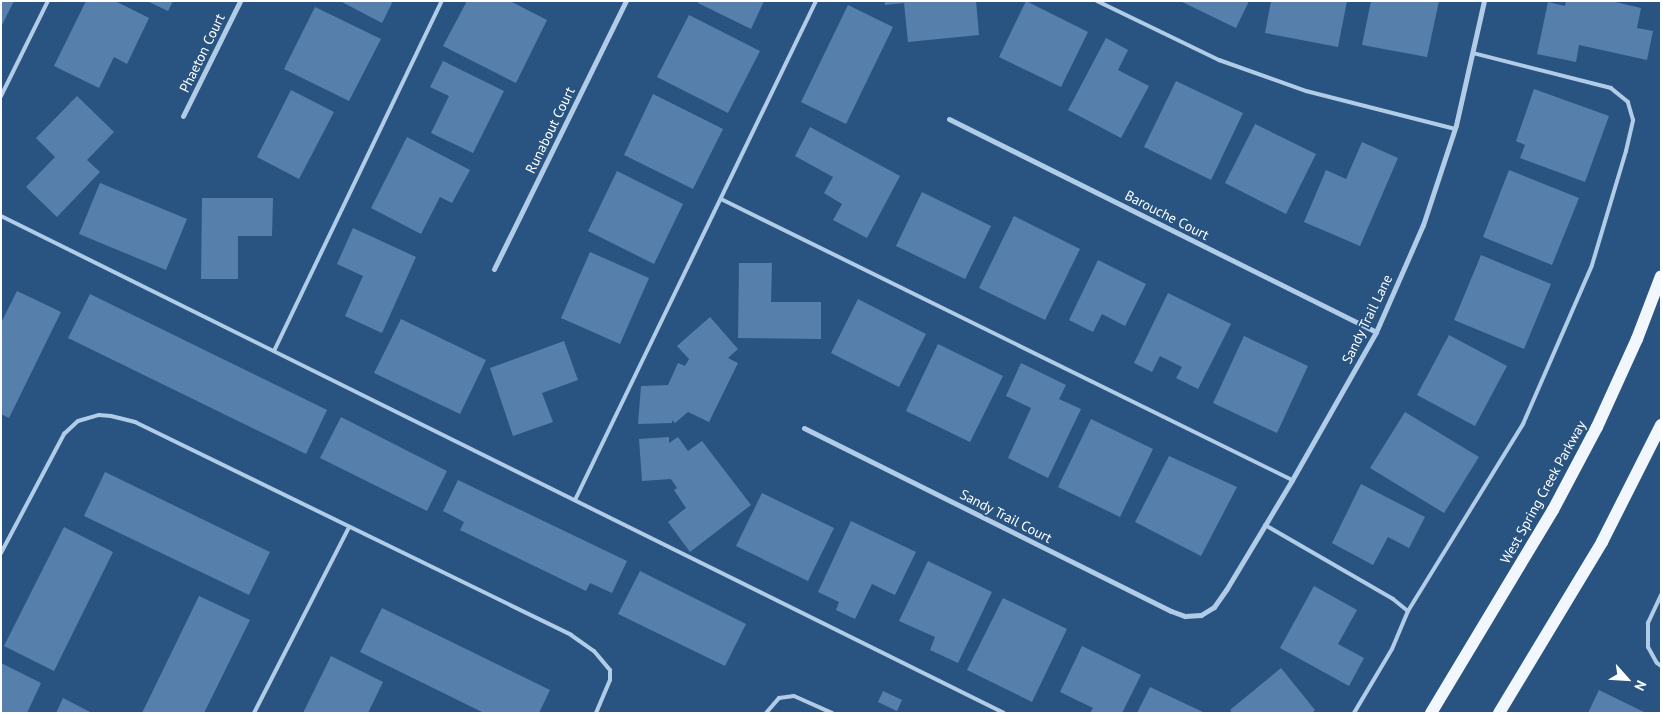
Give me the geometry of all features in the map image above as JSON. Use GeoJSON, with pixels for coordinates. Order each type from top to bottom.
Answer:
{"type":"FeatureCollection","features":[{"type":"Feature","properties":{"kind":"main road","name":"West Spring Creek Parkway"},"geometry":{"type":"LineString","coordinates":[[1431,713],[1553,510],[1598,427],[1637,339],[1661,276]]}},
{"type":"Feature","properties":{"kind":"main road"},"geometry":{"type":"LineString","coordinates":[[1499,713],[1602,542],[1661,425]]}},
{"type":"Feature","properties":{"kind":"street","name":"Phaeton Court"},"geometry":{"type":"LineString","coordinates":[[183,116],[240,1]]}},
{"type":"Feature","properties":{"kind":"street","name":"Runabout Court"},"geometry":{"type":"LineString","coordinates":[[494,269],[626,1]]}},
{"type":"Feature","properties":{"kind":"street","name":"Sandy Trail Lane"},"geometry":{"type":"LineString","coordinates":[[1201,615],[1214,607],[1292,480],[1376,332],[1423,225],[1455,129],[1484,1]]}},
{"type":"Feature","properties":{"kind":"street","name":"Barouche Court"},"geometry":{"type":"LineString","coordinates":[[949,119],[1376,332]]}},
{"type":"Feature","properties":{"kind":"street","name":"Sandy Trail Court"},"geometry":{"type":"LineString","coordinates":[[804,428],[1171,612],[1185,616],[1201,615]]}},
{"type":"Feature","properties":{"kind":"lane"},"geometry":{"type":"LineString","coordinates":[[1,96],[48,1]]}},
{"type":"Feature","properties":{"kind":"lane"},"geometry":{"type":"LineString","coordinates":[[274,351],[442,1]]}},
{"type":"Feature","properties":{"kind":"lane"},"geometry":{"type":"LineString","coordinates":[[576,500],[816,1]]}},
{"type":"Feature","properties":{"kind":"lane"},"geometry":{"type":"LineString","coordinates":[[1098,1],[1219,60],[1306,91],[1455,129]]}},
{"type":"Feature","properties":{"kind":"lane"},"geometry":{"type":"LineString","coordinates":[[1354,713],[1392,649],[1408,611],[1523,424],[1592,265],[1633,120],[1628,102],[1611,88],[1473,53]]}},
{"type":"Feature","properties":{"kind":"lane"},"geometry":{"type":"LineString","coordinates":[[721,199],[1292,480]]}},
{"type":"Feature","properties":{"kind":"lane"},"geometry":{"type":"LineString","coordinates":[[1,216],[1004,713]]}},
{"type":"Feature","properties":{"kind":"lane"},"geometry":{"type":"LineString","coordinates":[[1,553],[64,434],[78,420],[99,415],[135,422],[571,635],[594,651],[610,670],[608,688],[596,713]]}},
{"type":"Feature","properties":{"kind":"lane"},"geometry":{"type":"LineString","coordinates":[[1265,524],[1408,611]]}},
{"type":"Feature","properties":{"kind":"lane"},"geometry":{"type":"LineString","coordinates":[[254,713],[349,527]]}},
{"type":"Feature","properties":{"kind":"lane"},"geometry":{"type":"LineString","coordinates":[[1661,594],[1648,623],[1648,647],[1657,663],[1661,666]]}},
{"type":"Feature","properties":{"kind":"lane"},"geometry":{"type":"LineString","coordinates":[[766,713],[779,698],[794,696],[832,713]]}},
{"type":"Feature","properties":{"kind":"building"},"geometry":{"type":"Polygon","coordinates":[[[1,1],[14,1],[1,27],[1,1]]]}},
{"type":"Feature","properties":{"kind":"building"},"geometry":{"type":"Polygon","coordinates":[[[86,1],[115,1],[149,18],[127,64],[114,57],[99,88],[54,66],[86,1]]]}},
{"type":"Feature","properties":{"kind":"building"},"geometry":{"type":"Polygon","coordinates":[[[147,1],[173,1],[168,11],[147,1]]]}},
{"type":"Feature","properties":{"kind":"building"},"geometry":{"type":"Polygon","coordinates":[[[340,1],[393,1],[382,23],[340,1]]]}},
{"type":"Feature","properties":{"kind":"building"},"geometry":{"type":"Polygon","coordinates":[[[467,1],[510,1],[547,20],[516,83],[443,46],[467,1]]]}},
{"type":"Feature","properties":{"kind":"building"},"geometry":{"type":"Polygon","coordinates":[[[699,1],[764,1],[751,29],[698,3],[699,1]]]}},
{"type":"Feature","properties":{"kind":"building"},"geometry":{"type":"Polygon","coordinates":[[[885,1],[976,1],[979,35],[908,42],[904,3],[885,5],[885,1]]]}},
{"type":"Feature","properties":{"kind":"building"},"geometry":{"type":"Polygon","coordinates":[[[1026,1],[1088,32],[1061,87],[999,57],[1026,1]]]}},
{"type":"Feature","properties":{"kind":"building"},"geometry":{"type":"Polygon","coordinates":[[[1180,1],[1249,1],[1236,28],[1180,1]]]}},
{"type":"Feature","properties":{"kind":"building"},"geometry":{"type":"Polygon","coordinates":[[[1271,1],[1347,1],[1338,47],[1265,33],[1271,1]]]}},
{"type":"Feature","properties":{"kind":"building"},"geometry":{"type":"Polygon","coordinates":[[[1371,1],[1439,1],[1427,57],[1362,45],[1371,1]]]}},
{"type":"Feature","properties":{"kind":"building"},"geometry":{"type":"Polygon","coordinates":[[[1566,1],[1611,1],[1641,8],[1637,28],[1653,31],[1647,60],[1579,45],[1576,62],[1537,54],[1548,2],[1565,6],[1566,1]]]}},
{"type":"Feature","properties":{"kind":"building"},"geometry":{"type":"Polygon","coordinates":[[[848,5],[893,27],[846,124],[801,102],[848,5]]]}},
{"type":"Feature","properties":{"kind":"building"},"geometry":{"type":"Polygon","coordinates":[[[315,7],[381,39],[349,101],[284,69],[315,7]]]}},
{"type":"Feature","properties":{"kind":"building"},"geometry":{"type":"Polygon","coordinates":[[[689,15],[760,51],[728,113],[657,77],[689,15]]]}},
{"type":"Feature","properties":{"kind":"building"},"geometry":{"type":"Polygon","coordinates":[[[1106,38],[1128,50],[1118,70],[1149,86],[1121,138],[1068,110],[1106,38]]]}},
{"type":"Feature","properties":{"kind":"building"},"geometry":{"type":"Polygon","coordinates":[[[443,61],[504,91],[473,153],[431,133],[449,96],[430,87],[443,61]]]}},
{"type":"Feature","properties":{"kind":"building"},"geometry":{"type":"Polygon","coordinates":[[[1176,81],[1243,113],[1211,180],[1144,147],[1176,81]]]}},
{"type":"Feature","properties":{"kind":"building"},"geometry":{"type":"Polygon","coordinates":[[[1534,89],[1609,116],[1585,182],[1520,158],[1525,145],[1516,141],[1534,89]]]}},
{"type":"Feature","properties":{"kind":"building"},"geometry":{"type":"Polygon","coordinates":[[[291,90],[334,112],[299,179],[257,157],[291,90]]]}},
{"type":"Feature","properties":{"kind":"building"},"geometry":{"type":"Polygon","coordinates":[[[653,94],[723,129],[693,189],[624,155],[653,94]]]}},
{"type":"Feature","properties":{"kind":"building"},"geometry":{"type":"Polygon","coordinates":[[[77,96],[114,132],[87,160],[100,172],[57,217],[26,187],[55,157],[36,138],[77,96]]]}},
{"type":"Feature","properties":{"kind":"building"},"geometry":{"type":"Polygon","coordinates":[[[1255,124],[1316,154],[1286,214],[1225,183],[1255,124]]]}},
{"type":"Feature","properties":{"kind":"building"},"geometry":{"type":"Polygon","coordinates":[[[810,127],[900,176],[867,238],[833,220],[842,204],[824,193],[833,177],[795,156],[810,127]]]}},
{"type":"Feature","properties":{"kind":"building"},"geometry":{"type":"Polygon","coordinates":[[[407,137],[470,170],[452,203],[440,197],[421,234],[371,208],[407,137]]]}},
{"type":"Feature","properties":{"kind":"building"},"geometry":{"type":"Polygon","coordinates":[[[1362,142],[1398,158],[1360,246],[1304,222],[1326,170],[1346,179],[1362,142]]]}},
{"type":"Feature","properties":{"kind":"building"},"geometry":{"type":"Polygon","coordinates":[[[1509,170],[1579,198],[1552,265],[1483,237],[1509,170]]]}},
{"type":"Feature","properties":{"kind":"building"},"geometry":{"type":"Polygon","coordinates":[[[617,171],[683,204],[654,264],[588,231],[617,171]]]}},
{"type":"Feature","properties":{"kind":"building"},"geometry":{"type":"Polygon","coordinates":[[[100,183],[187,219],[166,270],[79,234],[100,183]]]}},
{"type":"Feature","properties":{"kind":"building"},"geometry":{"type":"Polygon","coordinates":[[[922,192],[991,226],[965,279],[896,246],[922,192]]]}},
{"type":"Feature","properties":{"kind":"building"},"geometry":{"type":"Polygon","coordinates":[[[202,198],[273,198],[272,236],[238,236],[238,279],[201,279],[202,198]]]}},
{"type":"Feature","properties":{"kind":"building"},"geometry":{"type":"Polygon","coordinates":[[[1014,216],[1080,249],[1045,320],[979,288],[1014,216]]]}},
{"type":"Feature","properties":{"kind":"building"},"geometry":{"type":"Polygon","coordinates":[[[353,228],[416,257],[382,333],[345,316],[363,276],[337,264],[353,228]]]}},
{"type":"Feature","properties":{"kind":"building"},"geometry":{"type":"Polygon","coordinates":[[[590,252],[649,278],[620,344],[561,318],[590,252]]]}},
{"type":"Feature","properties":{"kind":"building"},"geometry":{"type":"Polygon","coordinates":[[[1481,255],[1551,284],[1524,349],[1454,320],[1481,255]]]}},
{"type":"Feature","properties":{"kind":"building"},"geometry":{"type":"Polygon","coordinates":[[[1098,260],[1146,284],[1125,326],[1102,314],[1093,332],[1069,320],[1098,260]]]}},
{"type":"Feature","properties":{"kind":"building"},"geometry":{"type":"Polygon","coordinates":[[[739,263],[772,263],[771,302],[821,302],[821,339],[738,338],[739,263]]]}},
{"type":"Feature","properties":{"kind":"building"},"geometry":{"type":"Polygon","coordinates":[[[17,291],[61,312],[9,418],[1,414],[1,323],[17,291]]]}},
{"type":"Feature","properties":{"kind":"building"},"geometry":{"type":"Polygon","coordinates":[[[1168,293],[1231,324],[1198,389],[1176,378],[1182,367],[1160,356],[1152,372],[1134,363],[1168,293]]]}},
{"type":"Feature","properties":{"kind":"building"},"geometry":{"type":"Polygon","coordinates":[[[90,294],[327,410],[306,454],[68,338],[90,294]]]}},
{"type":"Feature","properties":{"kind":"building"},"geometry":{"type":"Polygon","coordinates":[[[858,299],[926,334],[899,387],[831,353],[858,299]]]}},
{"type":"Feature","properties":{"kind":"building"},"geometry":{"type":"Polygon","coordinates":[[[710,317],[738,349],[728,358],[738,363],[709,422],[688,412],[675,423],[672,420],[672,423],[638,424],[641,386],[668,385],[678,363],[685,366],[689,359],[677,346],[710,317]]]}},
{"type":"Feature","properties":{"kind":"building"},"geometry":{"type":"Polygon","coordinates":[[[401,319],[486,360],[460,414],[374,373],[401,319]]]}},
{"type":"Feature","properties":{"kind":"building"},"geometry":{"type":"Polygon","coordinates":[[[1449,335],[1507,366],[1475,426],[1417,395],[1449,335]]]}},
{"type":"Feature","properties":{"kind":"building"},"geometry":{"type":"Polygon","coordinates":[[[1244,336],[1308,366],[1277,433],[1213,403],[1244,336]]]}},
{"type":"Feature","properties":{"kind":"building"},"geometry":{"type":"Polygon","coordinates":[[[564,341],[578,380],[542,393],[553,422],[513,436],[490,368],[564,341]]]}},
{"type":"Feature","properties":{"kind":"building"},"geometry":{"type":"Polygon","coordinates":[[[938,344],[1003,376],[970,442],[906,411],[938,344]]]}},
{"type":"Feature","properties":{"kind":"building"},"geometry":{"type":"Polygon","coordinates":[[[1021,363],[1066,385],[1059,399],[1081,409],[1048,478],[1008,458],[1031,408],[1006,396],[1021,363]]]}},
{"type":"Feature","properties":{"kind":"building"},"geometry":{"type":"Polygon","coordinates":[[[1405,412],[1479,457],[1444,513],[1370,468],[1405,412]]]}},
{"type":"Feature","properties":{"kind":"building"},"geometry":{"type":"Polygon","coordinates":[[[341,417],[447,471],[427,511],[320,458],[341,417]]]}},
{"type":"Feature","properties":{"kind":"building"},"geometry":{"type":"Polygon","coordinates":[[[1091,419],[1153,449],[1120,517],[1058,487],[1091,419]]]}},
{"type":"Feature","properties":{"kind":"building"},"geometry":{"type":"Polygon","coordinates":[[[669,437],[669,443],[678,437],[688,451],[702,441],[751,505],[690,552],[668,522],[686,508],[674,490],[677,488],[671,479],[642,481],[639,439],[669,437]]]}},
{"type":"Feature","properties":{"kind":"building"},"geometry":{"type":"Polygon","coordinates":[[[1169,456],[1237,487],[1201,556],[1135,522],[1169,456]]]}},
{"type":"Feature","properties":{"kind":"building"},"geometry":{"type":"Polygon","coordinates":[[[105,472],[270,552],[249,595],[84,516],[105,472]]]}},
{"type":"Feature","properties":{"kind":"building"},"geometry":{"type":"Polygon","coordinates":[[[458,480],[627,561],[612,593],[590,583],[586,591],[460,530],[464,522],[443,511],[458,480]]]}},
{"type":"Feature","properties":{"kind":"building"},"geometry":{"type":"Polygon","coordinates":[[[1361,484],[1425,517],[1409,548],[1388,537],[1373,565],[1332,543],[1361,484]]]}},
{"type":"Feature","properties":{"kind":"building"},"geometry":{"type":"Polygon","coordinates":[[[762,493],[834,528],[808,581],[736,546],[762,493]]]}},
{"type":"Feature","properties":{"kind":"building"},"geometry":{"type":"Polygon","coordinates":[[[851,521],[916,552],[895,595],[872,584],[855,619],[836,610],[839,602],[818,592],[851,521]]]}},
{"type":"Feature","properties":{"kind":"building"},"geometry":{"type":"Polygon","coordinates":[[[64,527],[113,552],[54,671],[4,646],[64,527]]]}},
{"type":"Feature","properties":{"kind":"building"},"geometry":{"type":"Polygon","coordinates":[[[928,561],[992,592],[958,663],[930,650],[935,637],[899,621],[928,561]]]}},
{"type":"Feature","properties":{"kind":"building"},"geometry":{"type":"Polygon","coordinates":[[[640,571],[746,624],[725,666],[618,614],[640,571]]]}},
{"type":"Feature","properties":{"kind":"building"},"geometry":{"type":"Polygon","coordinates":[[[1314,586],[1357,610],[1338,644],[1364,658],[1349,686],[1280,648],[1314,586]]]}},
{"type":"Feature","properties":{"kind":"building"},"geometry":{"type":"Polygon","coordinates":[[[199,596],[250,620],[204,713],[142,713],[199,596]]]}},
{"type":"Feature","properties":{"kind":"building"},"geometry":{"type":"Polygon","coordinates":[[[1003,598],[1067,629],[1032,702],[967,670],[1003,598]]]}},
{"type":"Feature","properties":{"kind":"building"},"geometry":{"type":"Polygon","coordinates":[[[382,608],[550,690],[539,713],[484,713],[360,652],[382,608]]]}},
{"type":"Feature","properties":{"kind":"building"},"geometry":{"type":"Polygon","coordinates":[[[1082,646],[1141,675],[1122,713],[1090,713],[1093,708],[1060,692],[1082,646]]]}},
{"type":"Feature","properties":{"kind":"building"},"geometry":{"type":"Polygon","coordinates":[[[331,656],[383,682],[368,713],[303,713],[331,656]]]}},
{"type":"Feature","properties":{"kind":"building"},"geometry":{"type":"Polygon","coordinates":[[[1,663],[41,683],[27,713],[1,713],[1,663]]]}},
{"type":"Feature","properties":{"kind":"building"},"geometry":{"type":"Polygon","coordinates":[[[1281,668],[1315,710],[1312,713],[1232,713],[1230,710],[1281,668]]]}},
{"type":"Feature","properties":{"kind":"building"},"geometry":{"type":"Polygon","coordinates":[[[1150,687],[1205,713],[1137,713],[1150,687]]]}},
{"type":"Feature","properties":{"kind":"building"},"geometry":{"type":"Polygon","coordinates":[[[1599,690],[1646,713],[1588,713],[1599,690]]]}},
{"type":"Feature","properties":{"kind":"building"},"geometry":{"type":"Polygon","coordinates":[[[883,691],[902,700],[897,711],[878,702],[883,691]]]}},
{"type":"Feature","properties":{"kind":"building"},"geometry":{"type":"Polygon","coordinates":[[[63,698],[92,713],[56,713],[63,698]]]}}]}
